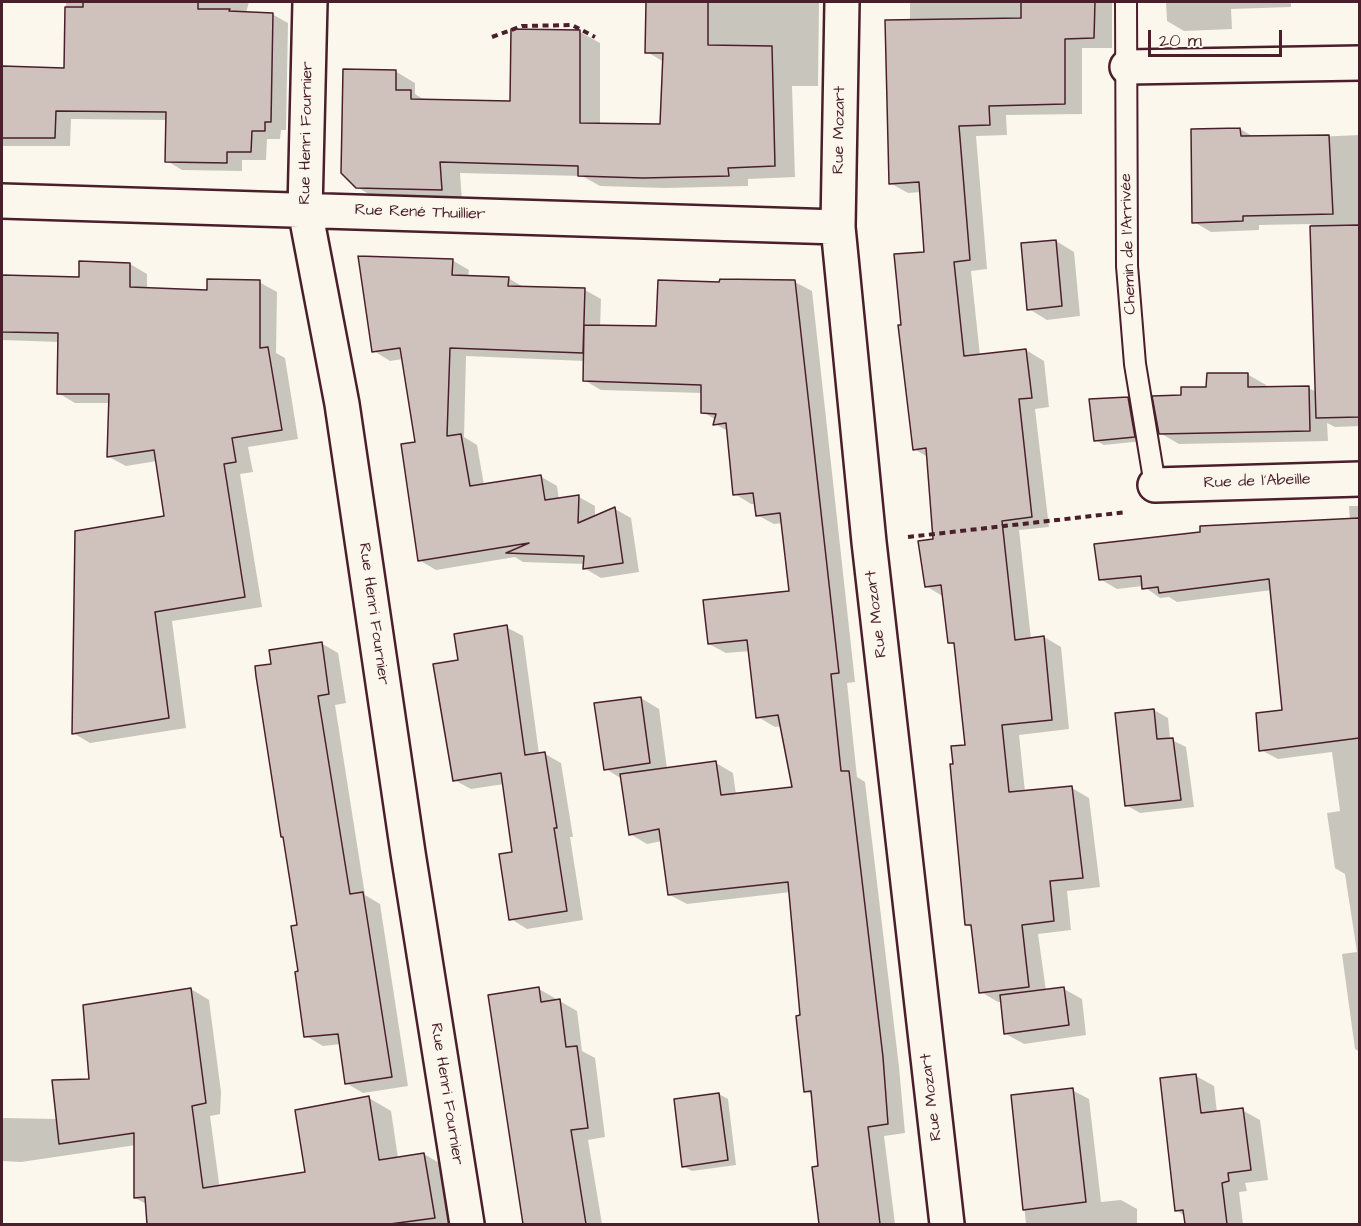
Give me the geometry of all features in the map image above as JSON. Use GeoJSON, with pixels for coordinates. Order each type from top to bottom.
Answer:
{"type":"FeatureCollection","features":[{"type":"Feature","properties":{"kind":"street","name":"Rue Henri Fournier"},"geometry":{"type":"LineString","coordinates":[[310,2],[305,210],[342,404],[408,853],[467,1224]]}},
{"type":"Feature","properties":{"kind":"street","name":"Rue Mozart"},"geometry":{"type":"LineString","coordinates":[[842,2],[838,227],[869,542],[947,1224]]}},
{"type":"Feature","properties":{"kind":"street"},"geometry":{"type":"LineString","coordinates":[[1127,67],[1359,63]]}},
{"type":"Feature","properties":{"kind":"street","name":"Rue René Thuillier"},"geometry":{"type":"LineString","coordinates":[[2,201],[838,227]]}},
{"type":"Feature","properties":{"kind":"street","name":"Rue de l'Abeille"},"geometry":{"type":"LineString","coordinates":[[1155,485],[1359,479]]}},
{"type":"Feature","properties":{"kind":"lane","name":"Chemin de l'Arrivée"},"geometry":{"type":"LineString","coordinates":[[1126,2],[1127,266],[1135,364],[1155,485]]}},
{"type":"Feature","properties":{"kind":"path"},"geometry":{"type":"LineString","coordinates":[[492,37],[522,26],[572,25],[595,37]]}},
{"type":"Feature","properties":{"kind":"path"},"geometry":{"type":"LineString","coordinates":[[869,542],[1130,512],[1155,485]]}},
{"type":"Feature","properties":{"kind":"building"},"geometry":{"type":"Polygon","coordinates":[[[83,2],[198,2],[198,9],[273,13],[271,122],[265,122],[265,131],[252,131],[251,152],[227,152],[227,163],[165,162],[166,112],[56,111],[55,138],[2,138],[2,66],[64,68],[65,7],[83,7],[83,2]]]}},
{"type":"Feature","properties":{"kind":"building"},"geometry":{"type":"Polygon","coordinates":[[[646,2],[708,2],[708,45],[772,46],[775,166],[728,168],[729,176],[643,178],[578,176],[578,166],[440,162],[442,190],[356,188],[341,173],[343,69],[396,70],[396,90],[411,90],[411,99],[510,101],[511,29],[580,30],[580,123],[660,124],[663,53],[645,53],[646,2]]]}},
{"type":"Feature","properties":{"kind":"building"},"geometry":{"type":"Polygon","coordinates":[[[1021,2],[1095,2],[1094,38],[1065,39],[1065,104],[989,106],[990,125],[959,126],[970,260],[954,262],[964,356],[1026,349],[1032,398],[1019,399],[1032,517],[1002,521],[1015,640],[1044,636],[1052,720],[1002,725],[1009,792],[1072,786],[1083,878],[1050,881],[1054,921],[1022,925],[1029,987],[979,993],[971,925],[965,925],[950,764],[953,764],[951,746],[965,745],[954,643],[948,643],[941,585],[925,587],[918,541],[933,539],[926,448],[913,450],[898,325],[901,325],[894,254],[924,252],[919,182],[889,184],[885,20],[1021,18],[1021,2]]]}},
{"type":"Feature","properties":{"kind":"building"},"geometry":{"type":"Polygon","coordinates":[[[1240,128],[1241,136],[1329,135],[1333,214],[1243,216],[1243,221],[1192,223],[1191,129],[1240,128]]]}},
{"type":"Feature","properties":{"kind":"building"},"geometry":{"type":"Polygon","coordinates":[[[1359,225],[1359,417],[1316,418],[1310,226],[1359,225]]]}},
{"type":"Feature","properties":{"kind":"building"},"geometry":{"type":"Polygon","coordinates":[[[1056,240],[1062,306],[1027,310],[1021,243],[1056,240]]]}},
{"type":"Feature","properties":{"kind":"building"},"geometry":{"type":"Polygon","coordinates":[[[358,256],[453,259],[452,275],[509,277],[508,286],[585,288],[583,353],[450,348],[447,436],[461,434],[470,486],[541,475],[545,500],[579,495],[578,523],[615,507],[623,563],[583,569],[584,556],[506,553],[529,543],[418,561],[401,444],[415,442],[400,348],[372,352],[358,256]]]}},
{"type":"Feature","properties":{"kind":"building"},"geometry":{"type":"Polygon","coordinates":[[[79,261],[130,263],[130,287],[207,290],[207,279],[260,280],[260,348],[268,347],[282,430],[232,438],[236,462],[224,464],[245,597],[155,612],[169,718],[72,734],[75,531],[164,516],[154,450],[107,457],[109,394],[57,394],[58,333],[2,332],[2,275],[79,277],[79,261]]]}},
{"type":"Feature","properties":{"kind":"building"},"geometry":{"type":"Polygon","coordinates":[[[720,279],[795,280],[839,673],[831,674],[841,771],[849,771],[883,1057],[888,1124],[868,1127],[880,1224],[819,1224],[812,1167],[818,1166],[811,1091],[804,1092],[796,1016],[800,1015],[788,882],[668,895],[659,829],[629,835],[620,774],[716,761],[721,795],[792,787],[778,715],[756,718],[747,640],[708,644],[703,600],[789,591],[780,513],[756,516],[753,493],[733,495],[726,423],[713,425],[716,414],[701,413],[701,385],[583,381],[584,325],[656,326],[658,280],[719,282],[720,279]]]}},
{"type":"Feature","properties":{"kind":"building"},"geometry":{"type":"Polygon","coordinates":[[[1207,373],[1248,373],[1248,387],[1309,386],[1310,431],[1159,434],[1152,396],[1181,395],[1181,387],[1206,387],[1207,373]]]}},
{"type":"Feature","properties":{"kind":"building"},"geometry":{"type":"Polygon","coordinates":[[[1128,397],[1135,437],[1094,441],[1089,399],[1128,397]]]}},
{"type":"Feature","properties":{"kind":"building"},"geometry":{"type":"Polygon","coordinates":[[[1359,518],[1359,738],[1259,751],[1256,713],[1282,710],[1269,579],[1159,593],[1158,587],[1142,589],[1141,576],[1099,580],[1094,544],[1200,532],[1200,526],[1359,518]]]}},
{"type":"Feature","properties":{"kind":"building"},"geometry":{"type":"Polygon","coordinates":[[[507,625],[525,755],[545,752],[567,911],[509,920],[499,854],[512,852],[501,773],[453,781],[433,664],[458,660],[454,634],[507,625]]]}},
{"type":"Feature","properties":{"kind":"building"},"geometry":{"type":"Polygon","coordinates":[[[322,642],[329,694],[318,696],[350,894],[363,892],[392,1077],[345,1084],[338,1034],[304,1037],[291,926],[297,925],[255,666],[271,664],[269,650],[322,642]]]}},
{"type":"Feature","properties":{"kind":"building"},"geometry":{"type":"Polygon","coordinates":[[[641,697],[650,763],[604,770],[594,703],[641,697]]]}},
{"type":"Feature","properties":{"kind":"building"},"geometry":{"type":"Polygon","coordinates":[[[1154,709],[1157,739],[1173,738],[1181,800],[1125,806],[1115,713],[1154,709]]]}},
{"type":"Feature","properties":{"kind":"building"},"geometry":{"type":"Polygon","coordinates":[[[539,987],[541,1002],[560,999],[566,1047],[577,1046],[588,1128],[571,1130],[586,1224],[523,1224],[488,995],[539,987]]]}},
{"type":"Feature","properties":{"kind":"building"},"geometry":{"type":"Polygon","coordinates":[[[1064,987],[1069,1025],[1004,1034],[1000,995],[1064,987]]]}},
{"type":"Feature","properties":{"kind":"building"},"geometry":{"type":"Polygon","coordinates":[[[191,988],[206,1103],[192,1106],[203,1188],[305,1172],[295,1110],[369,1096],[379,1160],[424,1153],[435,1218],[390,1224],[147,1224],[145,1197],[134,1198],[134,1133],[59,1144],[52,1080],[89,1079],[83,1005],[191,988]]]}},
{"type":"Feature","properties":{"kind":"building"},"geometry":{"type":"Polygon","coordinates":[[[1196,1074],[1201,1113],[1243,1108],[1251,1170],[1228,1173],[1229,1181],[1222,1183],[1227,1224],[1185,1224],[1183,1210],[1175,1211],[1160,1078],[1196,1074]]]}},
{"type":"Feature","properties":{"kind":"building"},"geometry":{"type":"Polygon","coordinates":[[[1073,1088],[1086,1202],[1023,1210],[1011,1095],[1073,1088]]]}},
{"type":"Feature","properties":{"kind":"building"},"geometry":{"type":"Polygon","coordinates":[[[719,1093],[728,1160],[682,1167],[674,1099],[719,1093]]]}}]}
